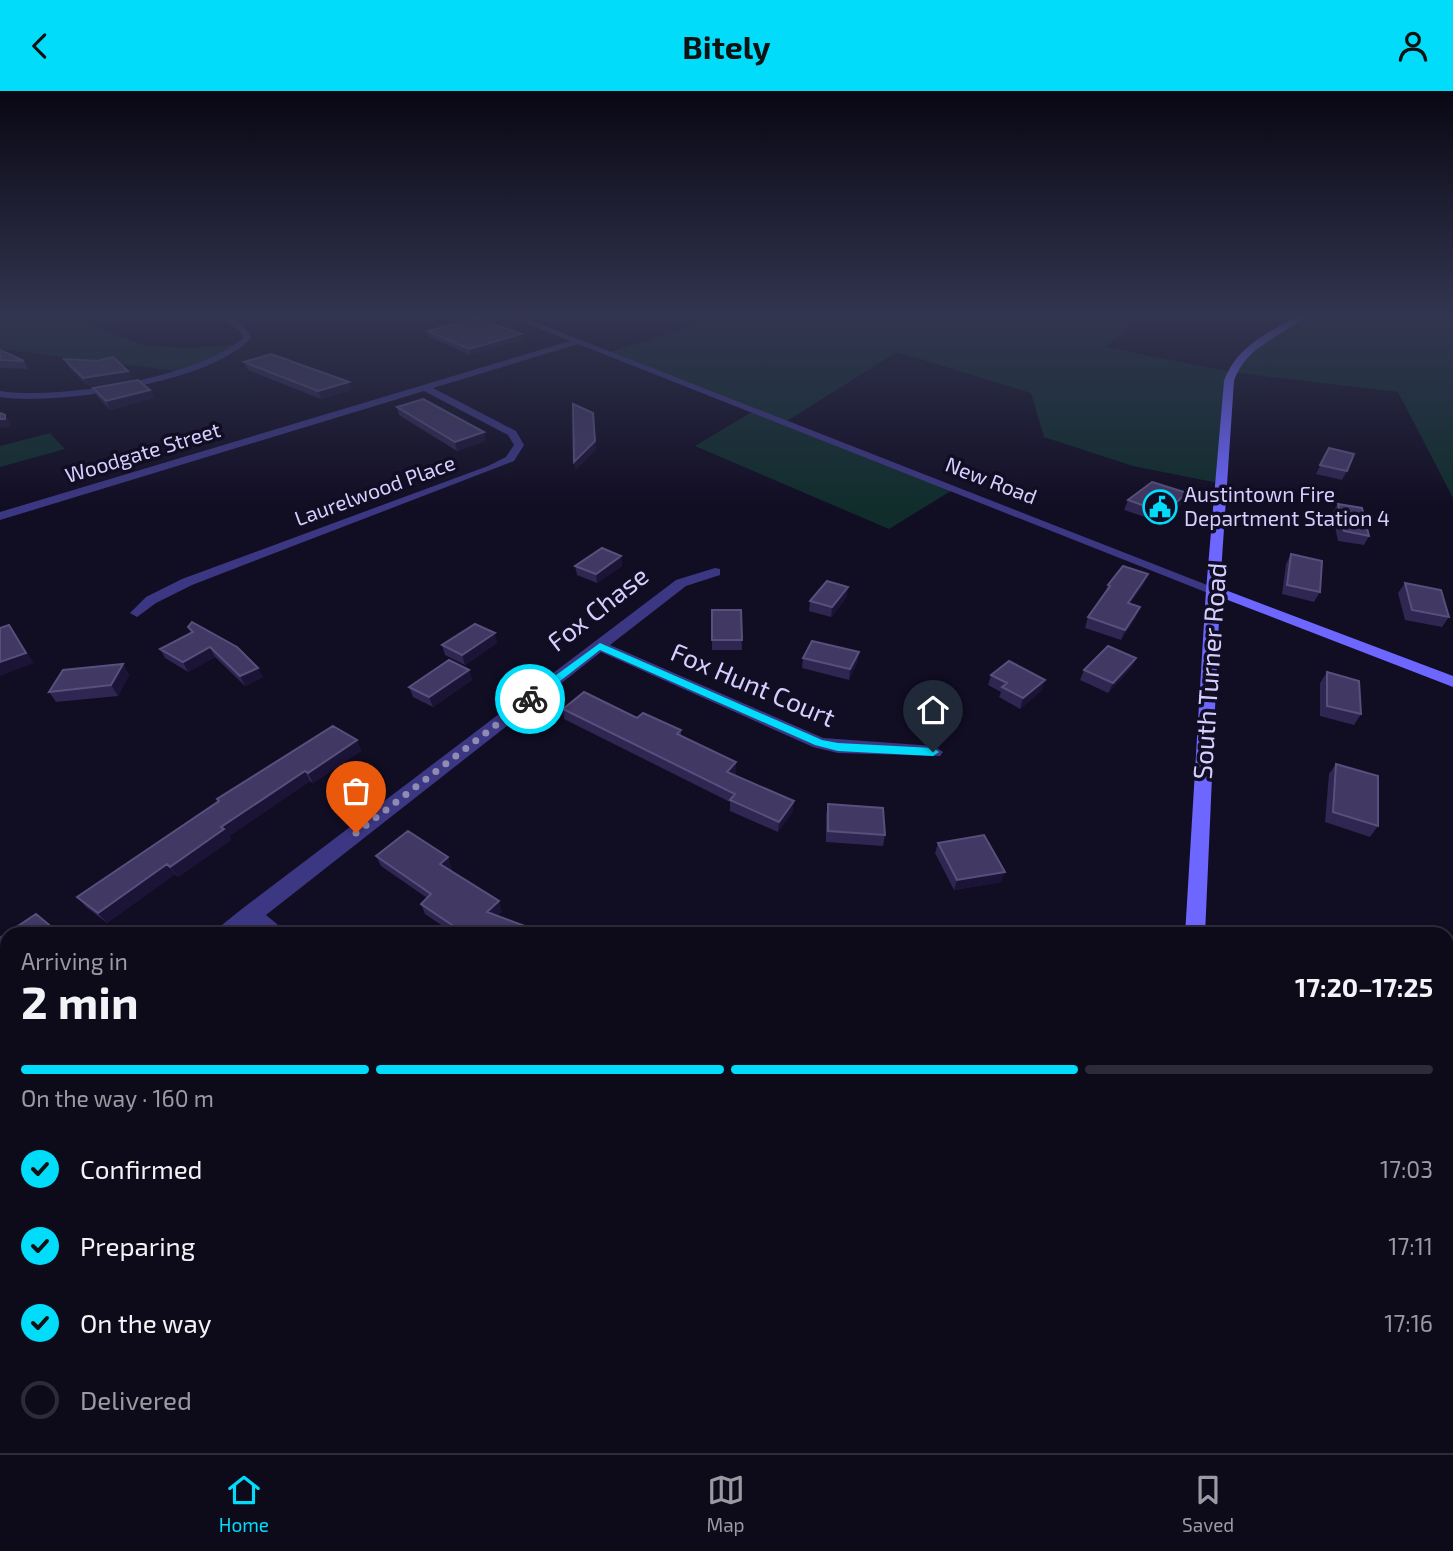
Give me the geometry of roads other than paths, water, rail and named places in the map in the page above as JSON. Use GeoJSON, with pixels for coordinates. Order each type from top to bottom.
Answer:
{"type":"FeatureCollection","features":[{"type":"Feature","properties":{"kind":"street"},"geometry":{"type":"LineString","coordinates":[[0,394],[31,397],[78,394],[133,381]]}},
{"type":"Feature","properties":{"kind":"street","name":"Woodgate Street"},"geometry":{"type":"LineString","coordinates":[[0,516],[450,381]]}},
{"type":"Feature","properties":{"kind":"street","name":"New Road"},"geometry":{"type":"LineString","coordinates":[[677,381],[1453,682]]}},
{"type":"Feature","properties":{"kind":"street","name":"South Turner Road"},"geometry":{"type":"LineString","coordinates":[[1195,927],[1213,590],[1230,381]]}},
{"type":"Feature","properties":{"kind":"street","name":"Laurelwood Place"},"geometry":{"type":"LineString","coordinates":[[137,613],[151,600],[187,582],[492,468],[516,453],[519,445],[512,433],[425,388]]}},
{"type":"Feature","properties":{"kind":"street","name":"Fox Chase"},"geometry":{"type":"LineString","coordinates":[[234,927],[681,583],[715,572]]}},
{"type":"Feature","properties":{"kind":"street","name":"Fox Hunt Court"},"geometry":{"type":"LineString","coordinates":[[600,646],[819,743],[838,747],[933,752]]}},
{"type":"Feature","properties":{"kind":"street"},"geometry":{"type":"LineString","coordinates":[[250,914],[266,927]]}},
{"type":"Feature","properties":{"kind":"place","name":"Austintown Fire Department Station 4"},"geometry":{"type":"Point","coordinates":[1160,507]}}]}
